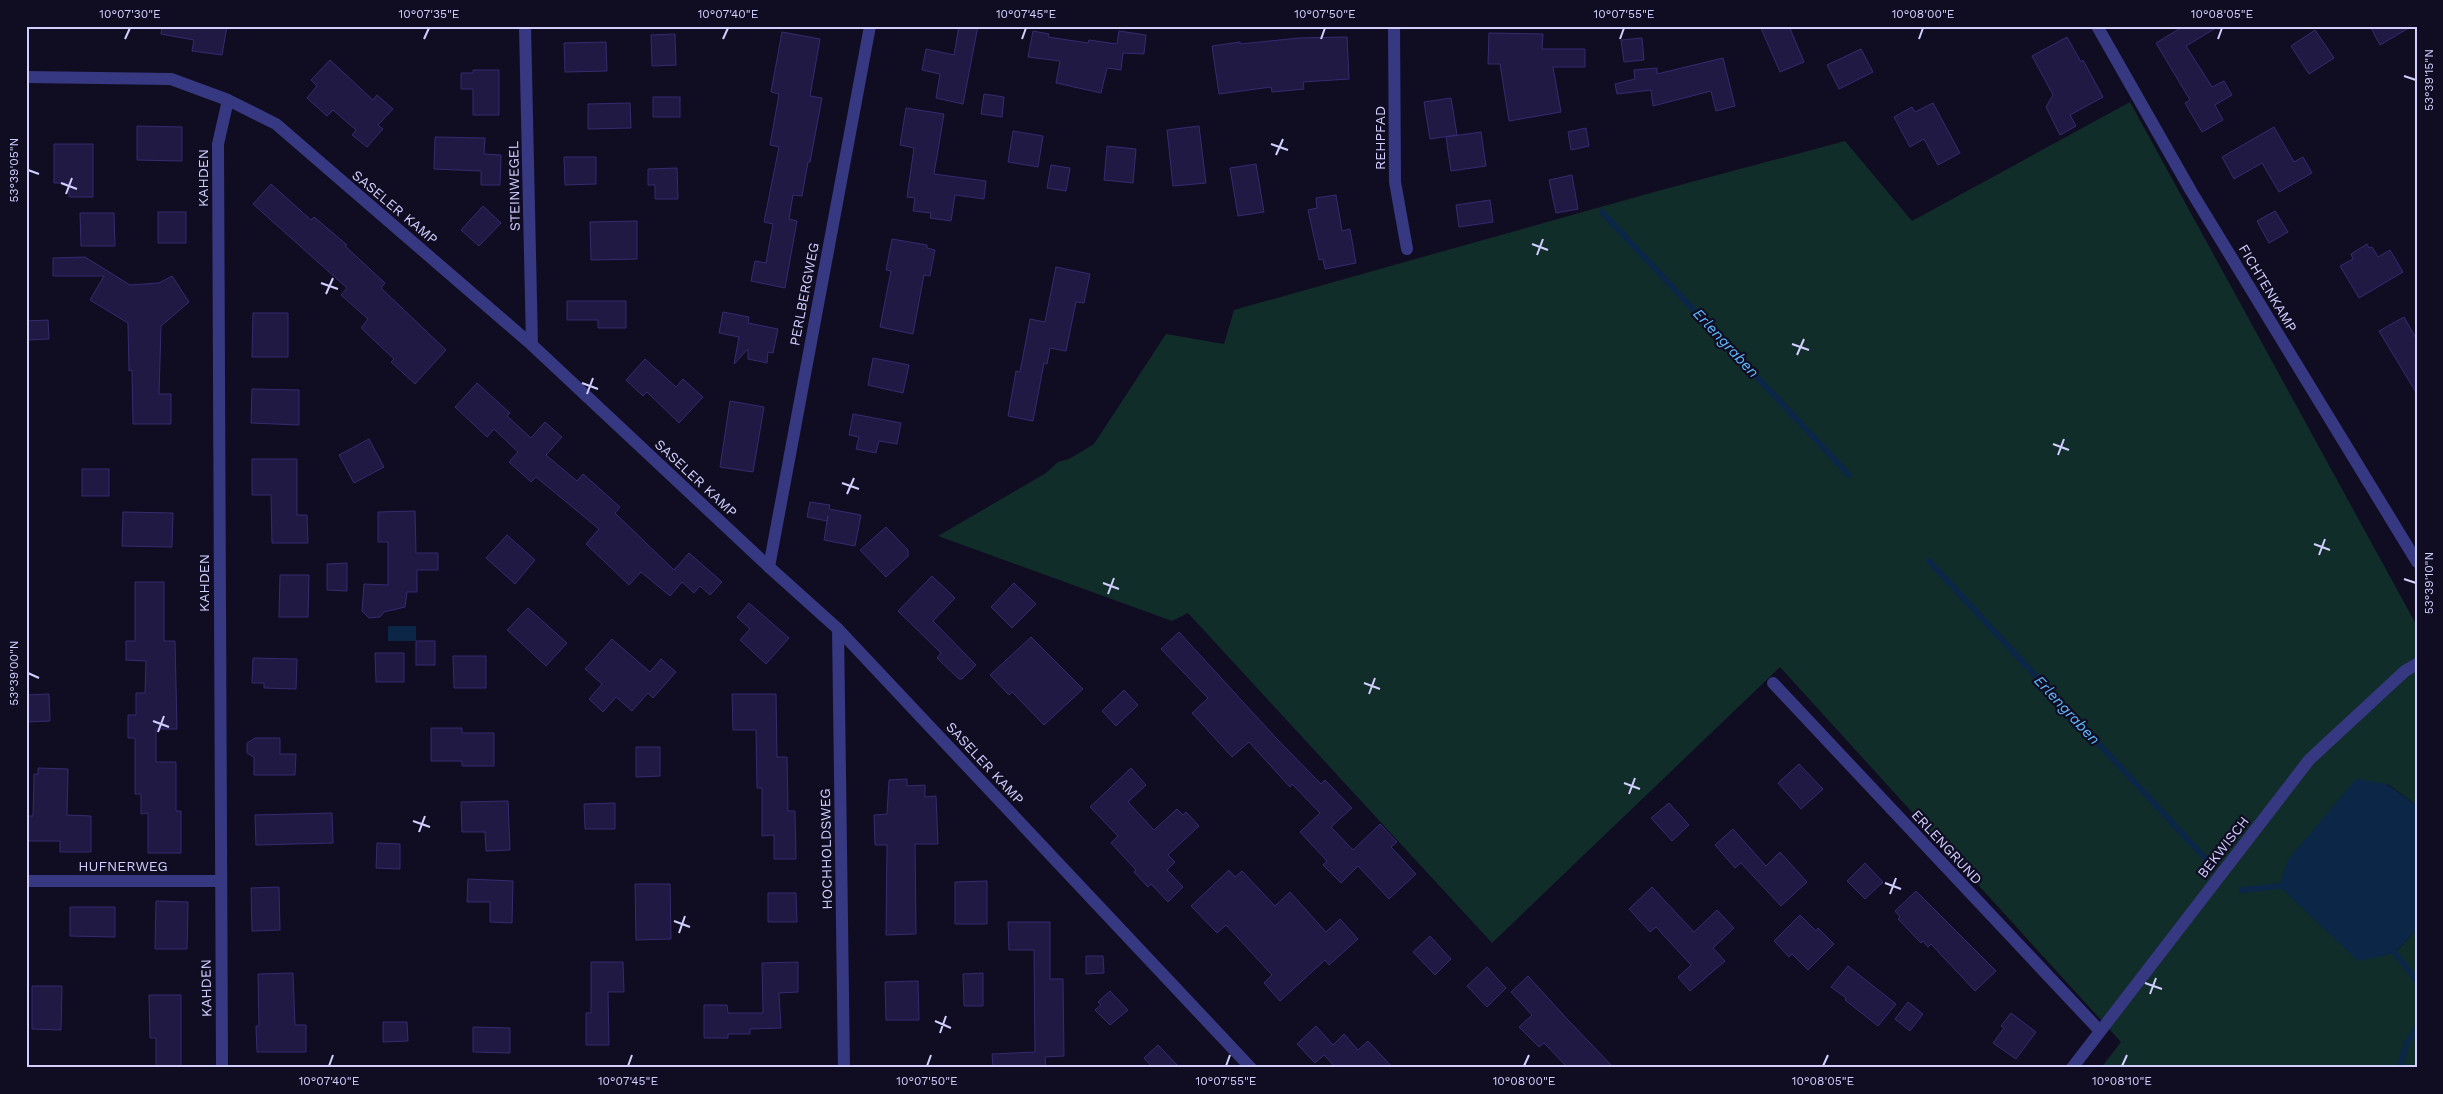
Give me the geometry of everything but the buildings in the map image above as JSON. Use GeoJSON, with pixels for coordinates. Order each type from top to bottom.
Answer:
{"type":"FeatureCollection","features":[{"type":"Feature","properties":{"kind":"street","name":"STEINWEGEL"},"geometry":{"type":"LineString","coordinates":[[525,26],[532,345]]}},
{"type":"Feature","properties":{"kind":"street","name":"PERLBERGWEG"},"geometry":{"type":"LineString","coordinates":[[769,567],[870,26]]}},
{"type":"Feature","properties":{"kind":"street","name":"REHPFAD"},"geometry":{"type":"LineString","coordinates":[[1394,26],[1395,182],[1407,249]]}},
{"type":"Feature","properties":{"kind":"street","name":"FICHTENKAMP"},"geometry":{"type":"LineString","coordinates":[[2097,26],[2191,191],[2417,562]]}},
{"type":"Feature","properties":{"kind":"street","name":"SASELER KAMP"},"geometry":{"type":"LineString","coordinates":[[26,77],[171,78],[228,100],[276,124],[532,345],[838,629],[1251,1068]]}},
{"type":"Feature","properties":{"kind":"street","name":"KAHDEN"},"geometry":{"type":"LineString","coordinates":[[222,1068],[218,144],[228,100]]}},
{"type":"Feature","properties":{"kind":"street","name":"HOCHHOLDSWEG"},"geometry":{"type":"LineString","coordinates":[[838,629],[844,1068]]}},
{"type":"Feature","properties":{"kind":"street","name":"BEKWISCH"},"geometry":{"type":"LineString","coordinates":[[2072,1068],[2309,760],[2404,671],[2417,664]]}},
{"type":"Feature","properties":{"kind":"street","name":"ERLENGRUND"},"geometry":{"type":"LineString","coordinates":[[1773,683],[2100,1031]]}},
{"type":"Feature","properties":{"kind":"street","name":"HUFNERWEG"},"geometry":{"type":"LineString","coordinates":[[26,882],[220,881]]}},
{"type":"Feature","properties":{"kind":"green space"},"geometry":{"type":"Polygon","coordinates":[[[2130,102],[2417,626],[2417,806],[2388,784],[2395,953],[2417,929],[2417,1068],[2101,1068],[2121,1042],[1780,667],[1492,943],[1188,613],[1172,621],[938,536],[1046,473],[1058,462],[1069,459],[1094,444],[1166,334],[1224,344],[1234,310],[1654,192],[1845,141],[1912,221],[2130,102]]]}},
{"type":"Feature","properties":{"kind":"water"},"geometry":{"type":"Polygon","coordinates":[[[388,626],[416,626],[416,641],[388,641],[388,626]]]}},
{"type":"Feature","properties":{"kind":"water"},"geometry":{"type":"Polygon","coordinates":[[[2356,779],[2387,784],[2417,806],[2417,929],[2395,953],[2358,961],[2279,886],[2288,860],[2356,779]]]}},
{"type":"Feature","properties":{"kind":"waterway","name":"Erlengraben"},"geometry":{"type":"LineString","coordinates":[[1602,212],[1849,475]]}},
{"type":"Feature","properties":{"kind":"waterway","name":"Erlengraben"},"geometry":{"type":"LineString","coordinates":[[1929,561],[2205,858]]}},
{"type":"Feature","properties":{"kind":"waterway","name":"Erlengraben"},"geometry":{"type":"LineString","coordinates":[[2242,890],[2279,886]]}},
{"type":"Feature","properties":{"kind":"waterway"},"geometry":{"type":"LineString","coordinates":[[2395,953],[2417,981]]}},
{"type":"Feature","properties":{"kind":"waterway"},"geometry":{"type":"LineString","coordinates":[[2399,1068],[2407,1043],[2417,1028]]}}]}
